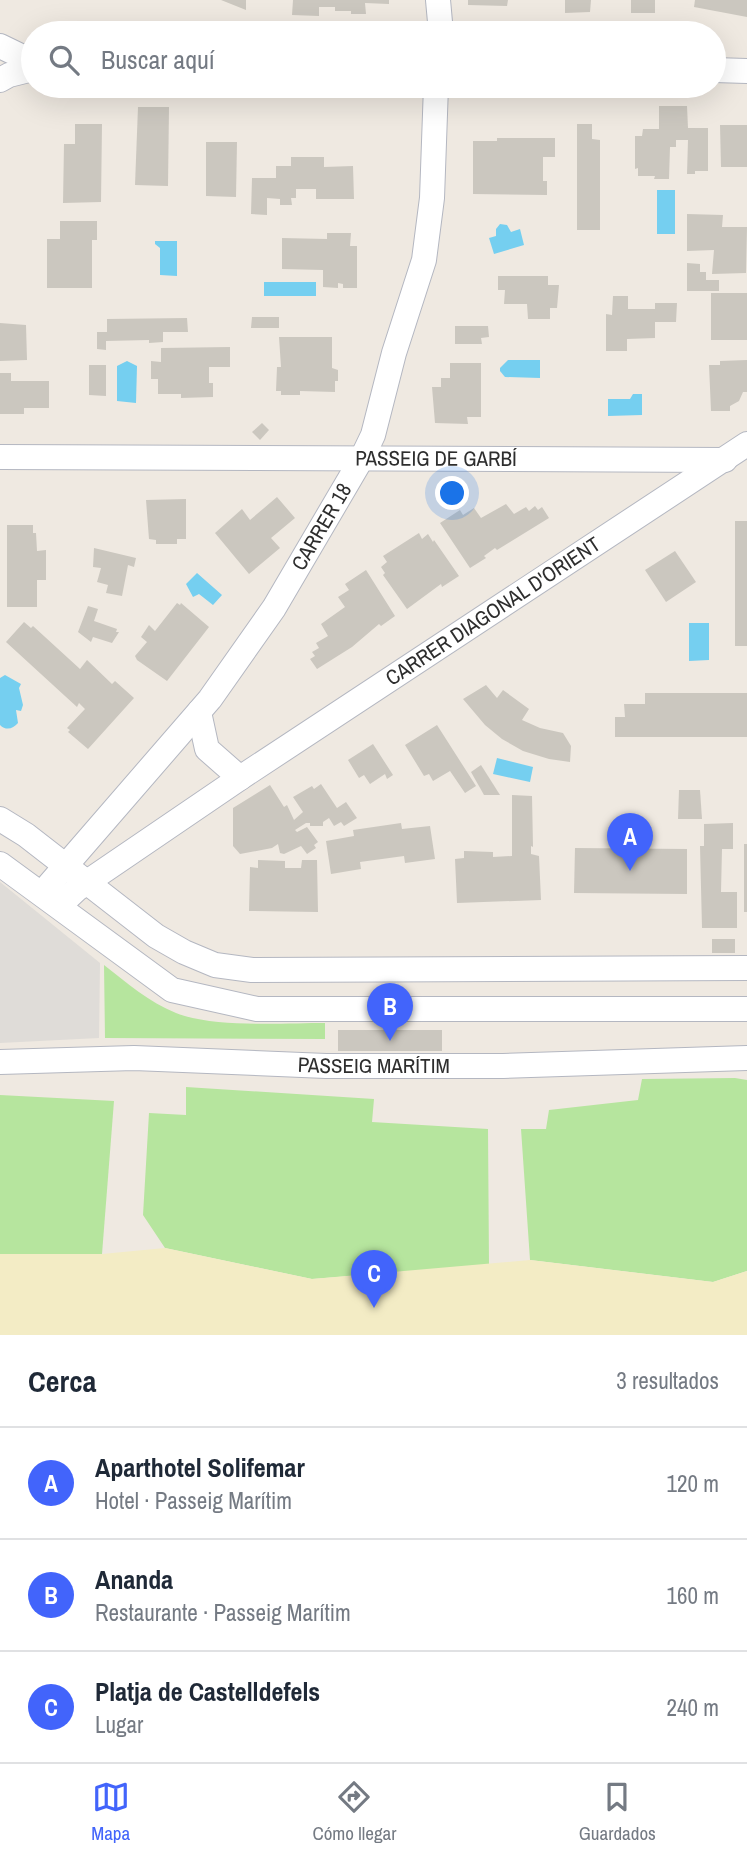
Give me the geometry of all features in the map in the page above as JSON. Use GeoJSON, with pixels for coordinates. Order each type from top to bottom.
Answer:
{"type":"FeatureCollection","features":[{"type":"Feature","properties":{"kind":"street"},"geometry":{"type":"LineString","coordinates":[[438,0],[440,21]]}},
{"type":"Feature","properties":{"kind":"street"},"geometry":{"type":"LineString","coordinates":[[0,46],[21,56]]}},
{"type":"Feature","properties":{"kind":"street"},"geometry":{"type":"LineString","coordinates":[[726,70],[747,71]]}},
{"type":"Feature","properties":{"kind":"street"},"geometry":{"type":"LineString","coordinates":[[0,80],[21,72]]}},
{"type":"Feature","properties":{"kind":"street","name":"CARRER 18"},"geometry":{"type":"LineString","coordinates":[[50,900],[65,864],[199,712],[274,608],[362,458],[373,435],[394,354],[424,260],[432,198],[436,98]]}},
{"type":"Feature","properties":{"kind":"street","name":"CARRER DIAGONAL D'ORIENT"},"geometry":{"type":"LineString","coordinates":[[88,882],[240,778],[736,460],[747,444]]}},
{"type":"Feature","properties":{"kind":"street","name":"PASSEIG DE GARBÍ"},"geometry":{"type":"LineString","coordinates":[[0,457],[736,460]]}},
{"type":"Feature","properties":{"kind":"street"},"geometry":{"type":"LineString","coordinates":[[199,712],[207,749],[240,778]]}},
{"type":"Feature","properties":{"kind":"street"},"geometry":{"type":"LineString","coordinates":[[0,819],[65,864],[156,936],[215,965],[252,970],[747,968]]}},
{"type":"Feature","properties":{"kind":"street"},"geometry":{"type":"LineString","coordinates":[[0,864],[172,990],[257,1009],[747,1009]]}},
{"type":"Feature","properties":{"kind":"street"},"geometry":{"type":"LineString","coordinates":[[50,900],[88,882]]}},
{"type":"Feature","properties":{"kind":"street","name":"PASSEIG MARÍTIM"},"geometry":{"type":"LineString","coordinates":[[0,1062],[134,1058],[326,1066],[503,1066],[747,1058]]}},
{"type":"Feature","properties":{"kind":"green space"},"geometry":{"type":"Polygon","coordinates":[[[104,965],[147,998],[176,1013],[229,1023],[325,1023],[325,1039],[105,1038],[104,965]]]}},
{"type":"Feature","properties":{"kind":"green space"},"geometry":{"type":"Polygon","coordinates":[[[642,1079],[747,1080],[747,1271],[713,1282],[530,1260],[521,1129],[546,1129],[549,1110],[638,1100],[642,1079]]]}},
{"type":"Feature","properties":{"kind":"green space"},"geometry":{"type":"Polygon","coordinates":[[[186,1087],[374,1099],[372,1122],[488,1129],[489,1265],[312,1279],[165,1248],[143,1215],[149,1113],[186,1115],[186,1087]]]}},
{"type":"Feature","properties":{"kind":"green space"},"geometry":{"type":"Polygon","coordinates":[[[0,1095],[114,1101],[102,1254],[0,1254],[0,1095]]]}},
{"type":"Feature","properties":{"kind":"sand"},"geometry":{"type":"Polygon","coordinates":[[[165,1248],[312,1279],[530,1260],[713,1282],[747,1271],[747,1335],[0,1335],[0,1254],[102,1254],[165,1248]]]}},
{"type":"Feature","properties":{"kind":"shaded area"},"geometry":{"type":"Polygon","coordinates":[[[0,882],[100,963],[99,1038],[0,1043],[0,882]]]}},
{"type":"Feature","properties":{"kind":"water"},"geometry":{"type":"Polygon","coordinates":[[[657,190],[675,190],[675,234],[657,234],[657,190]]]}},
{"type":"Feature","properties":{"kind":"water"},"geometry":{"type":"Polygon","coordinates":[[[500,224],[507,225],[511,232],[520,229],[524,245],[494,254],[489,238],[496,236],[496,229],[500,224]]]}},
{"type":"Feature","properties":{"kind":"water"},"geometry":{"type":"Polygon","coordinates":[[[155,241],[177,241],[177,276],[160,275],[160,248],[155,241]]]}},
{"type":"Feature","properties":{"kind":"water"},"geometry":{"type":"Polygon","coordinates":[[[264,282],[316,282],[316,296],[264,296],[264,282]]]}},
{"type":"Feature","properties":{"kind":"water"},"geometry":{"type":"Polygon","coordinates":[[[508,360],[540,360],[540,378],[505,377],[500,368],[508,360]]]}},
{"type":"Feature","properties":{"kind":"water"},"geometry":{"type":"Polygon","coordinates":[[[127,361],[137,366],[136,403],[117,401],[117,366],[127,361]]]}},
{"type":"Feature","properties":{"kind":"water"},"geometry":{"type":"Polygon","coordinates":[[[633,394],[642,394],[642,415],[608,416],[608,399],[630,399],[633,394]]]}},
{"type":"Feature","properties":{"kind":"water"},"geometry":{"type":"Polygon","coordinates":[[[197,573],[222,595],[213,605],[199,594],[193,597],[186,584],[197,573]]]}},
{"type":"Feature","properties":{"kind":"water"},"geometry":{"type":"Polygon","coordinates":[[[689,623],[709,623],[709,660],[689,661],[689,623]]]}},
{"type":"Feature","properties":{"kind":"water"},"geometry":{"type":"Polygon","coordinates":[[[5,675],[21,684],[19,688],[23,705],[21,711],[16,710],[18,723],[9,728],[0,725],[0,678],[5,675]]]}},
{"type":"Feature","properties":{"kind":"water"},"geometry":{"type":"Polygon","coordinates":[[[497,758],[533,767],[530,782],[493,774],[497,758]]]}},
{"type":"Feature","properties":{"kind":"building"},"geometry":{"type":"Polygon","coordinates":[[[221,0],[246,0],[246,10],[221,0]]]}},
{"type":"Feature","properties":{"kind":"building"},"geometry":{"type":"Polygon","coordinates":[[[293,0],[389,0],[389,4],[365,3],[366,14],[335,11],[335,7],[319,7],[319,16],[292,15],[293,0]]]}},
{"type":"Feature","properties":{"kind":"building"},"geometry":{"type":"Polygon","coordinates":[[[468,0],[508,0],[507,6],[468,5],[468,0]]]}},
{"type":"Feature","properties":{"kind":"building"},"geometry":{"type":"Polygon","coordinates":[[[565,0],[591,0],[590,12],[565,13],[565,0]]]}},
{"type":"Feature","properties":{"kind":"building"},"geometry":{"type":"Polygon","coordinates":[[[631,0],[655,0],[655,13],[631,13],[631,0]]]}},
{"type":"Feature","properties":{"kind":"building"},"geometry":{"type":"Polygon","coordinates":[[[695,0],[747,0],[747,17],[694,7],[695,0]]]}},
{"type":"Feature","properties":{"kind":"building"},"geometry":{"type":"Polygon","coordinates":[[[659,106],[687,106],[688,128],[708,128],[708,171],[687,174],[688,140],[676,140],[676,147],[670,147],[669,179],[638,176],[638,168],[635,169],[635,136],[642,136],[643,129],[659,129],[659,106]]]}},
{"type":"Feature","properties":{"kind":"building"},"geometry":{"type":"Polygon","coordinates":[[[138,107],[169,107],[168,186],[135,185],[138,107]]]}},
{"type":"Feature","properties":{"kind":"building"},"geometry":{"type":"Polygon","coordinates":[[[75,124],[102,124],[101,202],[63,203],[64,144],[75,144],[75,124]]]}},
{"type":"Feature","properties":{"kind":"building"},"geometry":{"type":"Polygon","coordinates":[[[577,124],[592,124],[592,139],[600,140],[600,230],[577,230],[577,124]]]}},
{"type":"Feature","properties":{"kind":"building"},"geometry":{"type":"Polygon","coordinates":[[[720,125],[747,125],[747,167],[721,167],[720,125]]]}},
{"type":"Feature","properties":{"kind":"building"},"geometry":{"type":"Polygon","coordinates":[[[497,138],[555,138],[555,157],[543,157],[543,181],[547,181],[547,195],[473,194],[473,141],[497,141],[497,138]]]}},
{"type":"Feature","properties":{"kind":"building"},"geometry":{"type":"Polygon","coordinates":[[[206,142],[237,142],[236,197],[206,196],[206,142]]]}},
{"type":"Feature","properties":{"kind":"building"},"geometry":{"type":"Polygon","coordinates":[[[291,157],[324,157],[324,167],[353,166],[354,199],[316,199],[316,189],[296,189],[296,198],[291,198],[292,205],[280,205],[280,199],[267,198],[267,215],[251,214],[252,178],[276,178],[276,166],[291,166],[291,157]]]}},
{"type":"Feature","properties":{"kind":"building"},"geometry":{"type":"Polygon","coordinates":[[[687,214],[723,215],[722,227],[747,227],[746,273],[712,274],[714,250],[687,251],[687,214]]]}},
{"type":"Feature","properties":{"kind":"building"},"geometry":{"type":"Polygon","coordinates":[[[60,221],[97,221],[97,240],[92,240],[92,288],[47,288],[47,239],[60,239],[60,221]]]}},
{"type":"Feature","properties":{"kind":"building"},"geometry":{"type":"Polygon","coordinates":[[[327,233],[351,233],[350,246],[357,246],[357,288],[343,288],[343,284],[338,283],[338,288],[323,287],[323,270],[282,269],[282,238],[327,239],[327,233]]]}},
{"type":"Feature","properties":{"kind":"building"},"geometry":{"type":"Polygon","coordinates":[[[687,263],[700,264],[700,272],[706,272],[706,280],[719,280],[719,291],[687,291],[687,263]]]}},
{"type":"Feature","properties":{"kind":"building"},"geometry":{"type":"Polygon","coordinates":[[[498,276],[548,276],[548,285],[559,285],[557,308],[550,308],[550,319],[528,319],[527,304],[504,304],[505,290],[498,290],[498,276]]]}},
{"type":"Feature","properties":{"kind":"building"},"geometry":{"type":"Polygon","coordinates":[[[711,293],[747,293],[747,340],[711,340],[711,293]]]}},
{"type":"Feature","properties":{"kind":"building"},"geometry":{"type":"Polygon","coordinates":[[[613,296],[628,296],[628,309],[655,309],[655,303],[677,303],[676,322],[655,322],[655,338],[627,339],[627,351],[606,351],[606,314],[612,315],[613,296]]]}},
{"type":"Feature","properties":{"kind":"building"},"geometry":{"type":"Polygon","coordinates":[[[252,317],[279,317],[279,328],[251,328],[252,317]]]}},
{"type":"Feature","properties":{"kind":"building"},"geometry":{"type":"Polygon","coordinates":[[[187,318],[188,332],[163,332],[163,342],[106,341],[106,350],[97,349],[97,332],[107,332],[107,319],[187,318]]]}},
{"type":"Feature","properties":{"kind":"building"},"geometry":{"type":"Polygon","coordinates":[[[0,323],[26,325],[27,360],[0,361],[0,323]]]}},
{"type":"Feature","properties":{"kind":"building"},"geometry":{"type":"Polygon","coordinates":[[[455,326],[488,326],[489,337],[481,338],[482,344],[455,344],[455,326]]]}},
{"type":"Feature","properties":{"kind":"building"},"geometry":{"type":"Polygon","coordinates":[[[279,337],[332,337],[332,368],[338,370],[335,392],[300,391],[300,395],[281,395],[281,391],[276,391],[277,367],[281,367],[279,337]]]}},
{"type":"Feature","properties":{"kind":"building"},"geometry":{"type":"Polygon","coordinates":[[[230,347],[230,367],[209,367],[209,383],[213,383],[213,397],[181,398],[181,394],[158,394],[158,379],[151,379],[151,361],[161,362],[161,348],[230,347]]]}},
{"type":"Feature","properties":{"kind":"building"},"geometry":{"type":"Polygon","coordinates":[[[747,360],[747,392],[743,392],[739,401],[730,406],[730,411],[711,411],[709,365],[720,365],[720,361],[747,360]]]}},
{"type":"Feature","properties":{"kind":"building"},"geometry":{"type":"Polygon","coordinates":[[[450,363],[481,363],[481,417],[467,417],[468,424],[435,423],[432,387],[441,387],[441,378],[450,378],[450,363]]]}},
{"type":"Feature","properties":{"kind":"building"},"geometry":{"type":"Polygon","coordinates":[[[89,365],[106,365],[106,396],[89,395],[89,365]]]}},
{"type":"Feature","properties":{"kind":"building"},"geometry":{"type":"Polygon","coordinates":[[[0,373],[11,373],[11,381],[49,381],[49,408],[24,408],[24,414],[0,414],[0,373]]]}},
{"type":"Feature","properties":{"kind":"building"},"geometry":{"type":"Polygon","coordinates":[[[262,423],[269,430],[260,440],[252,432],[262,423]]]}},
{"type":"Feature","properties":{"kind":"building"},"geometry":{"type":"Polygon","coordinates":[[[277,497],[295,518],[271,538],[280,548],[249,574],[215,533],[242,509],[250,520],[277,497]]]}},
{"type":"Feature","properties":{"kind":"building"},"geometry":{"type":"Polygon","coordinates":[[[186,499],[186,539],[177,539],[177,544],[156,544],[156,540],[149,539],[146,500],[186,499]]]}},
{"type":"Feature","properties":{"kind":"building"},"geometry":{"type":"Polygon","coordinates":[[[506,504],[514,514],[526,507],[529,511],[535,506],[538,510],[542,507],[549,518],[497,550],[495,548],[484,556],[486,558],[470,568],[440,523],[460,510],[463,515],[474,508],[481,518],[506,504]]]}},
{"type":"Feature","properties":{"kind":"building"},"geometry":{"type":"Polygon","coordinates":[[[735,521],[747,521],[747,646],[735,646],[735,521]]]}},
{"type":"Feature","properties":{"kind":"building"},"geometry":{"type":"Polygon","coordinates":[[[7,525],[33,525],[37,551],[46,550],[46,580],[37,580],[37,607],[7,607],[7,525]]]}},
{"type":"Feature","properties":{"kind":"building"},"geometry":{"type":"Polygon","coordinates":[[[419,533],[422,539],[428,534],[433,542],[434,540],[459,576],[442,587],[441,584],[407,609],[383,575],[385,573],[381,567],[387,562],[383,556],[419,533]]]}},
{"type":"Feature","properties":{"kind":"building"},"geometry":{"type":"Polygon","coordinates":[[[94,548],[136,558],[134,567],[128,565],[122,596],[106,593],[108,585],[97,582],[101,568],[93,567],[94,548]]]}},
{"type":"Feature","properties":{"kind":"building"},"geometry":{"type":"Polygon","coordinates":[[[675,551],[696,582],[666,602],[645,570],[675,551]]]}},
{"type":"Feature","properties":{"kind":"building"},"geometry":{"type":"Polygon","coordinates":[[[366,570],[395,616],[381,626],[379,624],[352,647],[317,669],[310,659],[315,656],[312,652],[319,648],[316,643],[328,636],[321,624],[345,607],[338,597],[349,590],[345,584],[366,570]]]}},
{"type":"Feature","properties":{"kind":"building"},"geometry":{"type":"Polygon","coordinates":[[[177,603],[181,603],[209,627],[167,681],[135,656],[147,642],[141,637],[149,625],[155,631],[177,603]]]}},
{"type":"Feature","properties":{"kind":"building"},"geometry":{"type":"Polygon","coordinates":[[[88,606],[98,609],[94,621],[119,632],[112,643],[93,637],[91,642],[78,632],[88,606]]]}},
{"type":"Feature","properties":{"kind":"building"},"geometry":{"type":"Polygon","coordinates":[[[24,622],[31,628],[33,626],[80,669],[87,660],[112,684],[115,681],[134,698],[88,749],[68,732],[70,730],[67,728],[85,709],[79,703],[77,707],[6,642],[24,622]]]}},
{"type":"Feature","properties":{"kind":"building"},"geometry":{"type":"Polygon","coordinates":[[[486,685],[497,698],[503,690],[529,709],[522,720],[540,728],[563,733],[571,746],[570,762],[523,751],[485,725],[463,699],[486,685]]]}},
{"type":"Feature","properties":{"kind":"building"},"geometry":{"type":"Polygon","coordinates":[[[645,693],[747,693],[747,737],[615,737],[615,717],[625,717],[624,704],[645,704],[645,693]]]}},
{"type":"Feature","properties":{"kind":"building"},"geometry":{"type":"Polygon","coordinates":[[[437,725],[476,786],[465,793],[450,771],[433,781],[429,774],[424,776],[405,745],[437,725]]]}},
{"type":"Feature","properties":{"kind":"building"},"geometry":{"type":"Polygon","coordinates":[[[373,744],[393,775],[387,779],[385,774],[370,784],[364,775],[359,778],[348,760],[373,744]]]}},
{"type":"Feature","properties":{"kind":"building"},"geometry":{"type":"Polygon","coordinates":[[[481,765],[500,795],[484,795],[471,772],[481,765]]]}},
{"type":"Feature","properties":{"kind":"building"},"geometry":{"type":"Polygon","coordinates":[[[321,784],[337,808],[346,802],[357,818],[344,826],[341,822],[334,826],[329,818],[323,822],[323,826],[310,826],[310,823],[306,823],[295,830],[297,832],[307,827],[318,842],[314,845],[316,848],[307,854],[301,846],[284,854],[280,853],[278,844],[272,848],[240,854],[233,846],[233,808],[270,785],[284,807],[287,805],[294,820],[303,812],[293,797],[321,784]]]}},
{"type":"Feature","properties":{"kind":"building"},"geometry":{"type":"Polygon","coordinates":[[[679,790],[700,790],[702,819],[678,819],[679,790]]]}},
{"type":"Feature","properties":{"kind":"building"},"geometry":{"type":"Polygon","coordinates":[[[512,795],[532,796],[531,854],[539,856],[541,900],[457,903],[455,859],[464,858],[464,851],[493,852],[493,857],[512,856],[512,795]]]}},
{"type":"Feature","properties":{"kind":"building"},"geometry":{"type":"Polygon","coordinates":[[[401,823],[402,829],[430,826],[435,859],[405,863],[404,856],[360,862],[361,869],[331,874],[326,841],[354,836],[353,830],[401,823]]]}},
{"type":"Feature","properties":{"kind":"building"},"geometry":{"type":"Polygon","coordinates":[[[733,823],[733,849],[722,849],[721,892],[737,892],[737,928],[702,928],[700,846],[704,846],[704,824],[733,823]]]}},
{"type":"Feature","properties":{"kind":"building"},"geometry":{"type":"Polygon","coordinates":[[[744,844],[747,844],[747,912],[744,912],[744,844]]]}},
{"type":"Feature","properties":{"kind":"building"},"geometry":{"type":"Polygon","coordinates":[[[575,848],[687,849],[687,894],[574,893],[575,848]]]}},
{"type":"Feature","properties":{"kind":"building"},"geometry":{"type":"Polygon","coordinates":[[[258,860],[285,861],[285,868],[301,868],[302,860],[317,860],[318,912],[249,911],[250,867],[258,868],[258,860]]]}},
{"type":"Feature","properties":{"kind":"building"},"geometry":{"type":"Polygon","coordinates":[[[712,939],[735,939],[735,953],[712,953],[712,939]]]}},
{"type":"Feature","properties":{"kind":"building"},"geometry":{"type":"Polygon","coordinates":[[[338,1030],[442,1030],[442,1051],[338,1051],[338,1030]]]}},
{"type":"Feature","properties":{"kind":"place","name":"Aparthotel Solifemar"},"geometry":{"type":"Point","coordinates":[630,871]}},
{"type":"Feature","properties":{"kind":"place","name":"Ananda"},"geometry":{"type":"Point","coordinates":[390,1041]}},
{"type":"Feature","properties":{"kind":"place","name":"Platja de Castelldefels"},"geometry":{"type":"Point","coordinates":[374,1308]}}]}
